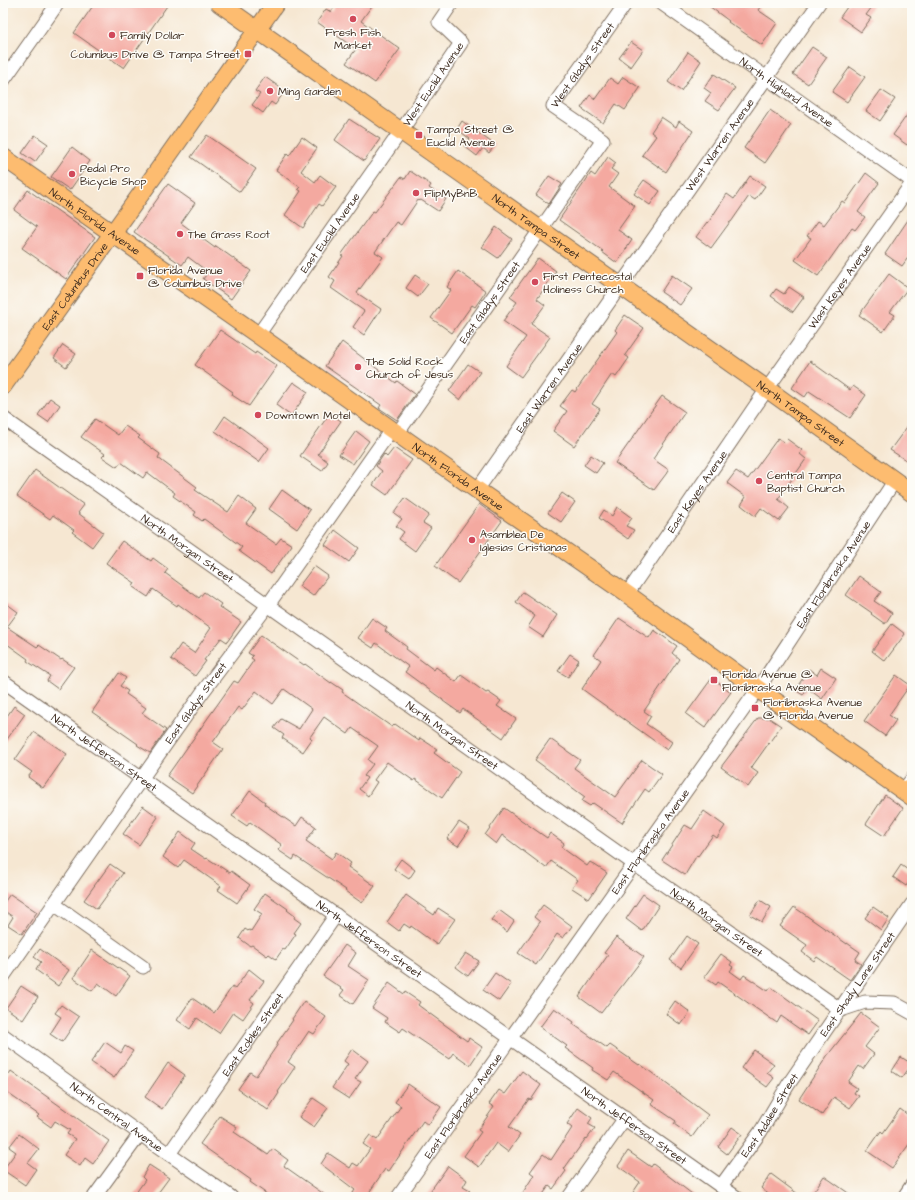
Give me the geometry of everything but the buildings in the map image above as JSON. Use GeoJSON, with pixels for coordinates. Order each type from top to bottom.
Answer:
{"type":"FeatureCollection","features":[{"type":"Feature","properties":{"kind":"main road","name":"North Tampa Street"},"geometry":{"type":"LineString","coordinates":[[218,3],[541,229],[912,493]]}},
{"type":"Feature","properties":{"kind":"main road","name":"East Columbus Drive"},"geometry":{"type":"LineString","coordinates":[[3,386],[113,234],[276,3]]}},
{"type":"Feature","properties":{"kind":"main road","name":"North Florida Avenue"},"geometry":{"type":"LineString","coordinates":[[3,157],[627,594],[758,688],[909,789]]}},
{"type":"Feature","properties":{"kind":"street"},"geometry":{"type":"LineString","coordinates":[[3,81],[58,3]]}},
{"type":"Feature","properties":{"kind":"street","name":"West Euclid Avenue"},"geometry":{"type":"LineString","coordinates":[[401,131],[462,43],[439,22],[452,3]]}},
{"type":"Feature","properties":{"kind":"street","name":"West Gladys Street"},"geometry":{"type":"LineString","coordinates":[[541,229],[603,140],[553,106],[626,3]]}},
{"type":"Feature","properties":{"kind":"street","name":"North Highland Avenue"},"geometry":{"type":"LineString","coordinates":[[661,3],[912,182]]}},
{"type":"Feature","properties":{"kind":"street","name":"West Warren Avenue"},"geometry":{"type":"LineString","coordinates":[[620,285],[819,3]]}},
{"type":"Feature","properties":{"kind":"street","name":"East Euclid Avenue"},"geometry":{"type":"LineString","coordinates":[[258,335],[401,131]]}},
{"type":"Feature","properties":{"kind":"street","name":"Wast Keyes Avenue"},"geometry":{"type":"LineString","coordinates":[[767,389],[912,182]]}},
{"type":"Feature","properties":{"kind":"street","name":"East Gladys Street"},"geometry":{"type":"LineString","coordinates":[[3,977],[202,693],[268,605],[541,229]]}},
{"type":"Feature","properties":{"kind":"street","name":"East Warren Avenue"},"geometry":{"type":"LineString","coordinates":[[477,490],[620,285]]}},
{"type":"Feature","properties":{"kind":"street","name":"East Keyes Avenue"},"geometry":{"type":"LineString","coordinates":[[627,594],[767,389]]}},
{"type":"Feature","properties":{"kind":"street","name":"North Morgan Street"},"geometry":{"type":"LineString","coordinates":[[3,418],[635,863],[841,1010]]}},
{"type":"Feature","properties":{"kind":"street","name":"East Floribraska Avenue"},"geometry":{"type":"LineString","coordinates":[[398,1197],[758,688],[894,480]]}},
{"type":"Feature","properties":{"kind":"street","name":"North Jefferson Street"},"geometry":{"type":"LineString","coordinates":[[3,681],[736,1197]]}},
{"type":"Feature","properties":{"kind":"street"},"geometry":{"type":"LineString","coordinates":[[54,904],[144,967]]}},
{"type":"Feature","properties":{"kind":"street","name":"East Shady Lane Street"},"geometry":{"type":"LineString","coordinates":[[817,1044],[912,904]]}},
{"type":"Feature","properties":{"kind":"street","name":"East Robles Street"},"geometry":{"type":"LineString","coordinates":[[169,1154],[336,915]]}},
{"type":"Feature","properties":{"kind":"street"},"geometry":{"type":"LineString","coordinates":[[841,1010],[865,1002],[894,1003],[912,1013]]}},
{"type":"Feature","properties":{"kind":"street","name":"North Central Avenue"},"geometry":{"type":"LineString","coordinates":[[3,1035],[140,1134],[231,1197]]}},
{"type":"Feature","properties":{"kind":"street","name":"East Adalee Street"},"geometry":{"type":"LineString","coordinates":[[721,1186],[761,1131],[788,1085],[817,1044]]}},
{"type":"Feature","properties":{"kind":"street"},"geometry":{"type":"LineString","coordinates":[[569,1197],[625,1118]]}},
{"type":"Feature","properties":{"kind":"street"},"geometry":{"type":"LineString","coordinates":[[94,1197],[140,1134]]}},
{"type":"Feature","properties":{"kind":"street"},"geometry":{"type":"LineString","coordinates":[[904,1197],[912,1185]]}},
{"type":"Feature","properties":{"kind":"place","name":"Fresh Fish Market"},"geometry":{"type":"Point","coordinates":[353,19]}},
{"type":"Feature","properties":{"kind":"place","name":"Family Dollar"},"geometry":{"type":"Point","coordinates":[112,35]}},
{"type":"Feature","properties":{"kind":"place","name":"Columbus Drive @ Tampa Street"},"geometry":{"type":"Point","coordinates":[248,54]}},
{"type":"Feature","properties":{"kind":"place","name":"Ming Garden"},"geometry":{"type":"Point","coordinates":[270,91]}},
{"type":"Feature","properties":{"kind":"place","name":"Tampa Street @ Euclid Avenue"},"geometry":{"type":"Point","coordinates":[419,135]}},
{"type":"Feature","properties":{"kind":"place","name":"Pedal Pro Bicycle Shop"},"geometry":{"type":"Point","coordinates":[72,174]}},
{"type":"Feature","properties":{"kind":"place","name":"FlipMyBnB"},"geometry":{"type":"Point","coordinates":[416,193]}},
{"type":"Feature","properties":{"kind":"place","name":"The Grass Root"},"geometry":{"type":"Point","coordinates":[180,234]}},
{"type":"Feature","properties":{"kind":"place","name":"Florida Avenue @ Columbus Drive"},"geometry":{"type":"Point","coordinates":[140,276]}},
{"type":"Feature","properties":{"kind":"place","name":"First Pentecostal Holiness Church"},"geometry":{"type":"Point","coordinates":[535,282]}},
{"type":"Feature","properties":{"kind":"place","name":"The Solid Rock Church of Jesus"},"geometry":{"type":"Point","coordinates":[358,367]}},
{"type":"Feature","properties":{"kind":"place","name":"Downtown Motel"},"geometry":{"type":"Point","coordinates":[258,415]}},
{"type":"Feature","properties":{"kind":"place","name":"Central Tampa Baptist Church"},"geometry":{"type":"Point","coordinates":[759,481]}},
{"type":"Feature","properties":{"kind":"place","name":"Asamblea De Iglesias Cristianas"},"geometry":{"type":"Point","coordinates":[472,540]}},
{"type":"Feature","properties":{"kind":"place","name":"Florida Avenue @ Floribraska Avenue"},"geometry":{"type":"Point","coordinates":[714,680]}},
{"type":"Feature","properties":{"kind":"place","name":"Floribraska Avenue @ Florida Avenue"},"geometry":{"type":"Point","coordinates":[755,708]}}]}
